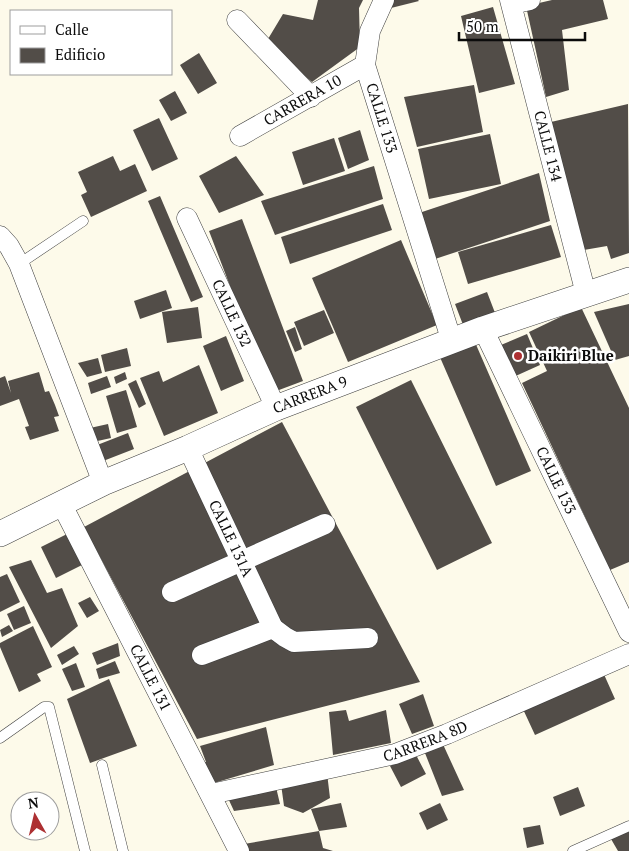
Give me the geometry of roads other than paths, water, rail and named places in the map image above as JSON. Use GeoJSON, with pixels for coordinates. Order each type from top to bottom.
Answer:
{"type":"FeatureCollection","features":[{"type":"Feature","properties":{"kind":"street"},"geometry":{"type":"LineString","coordinates":[[366,65],[370,31],[384,0]]}},
{"type":"Feature","properties":{"kind":"street","name":"CALLE 134"},"geometry":{"type":"LineString","coordinates":[[517,1],[586,294]]}},
{"type":"Feature","properties":{"kind":"street"},"geometry":{"type":"LineString","coordinates":[[237,20],[311,97]]}},
{"type":"Feature","properties":{"kind":"street","name":"CARRERA 10"},"geometry":{"type":"LineString","coordinates":[[240,136],[366,65]]}},
{"type":"Feature","properties":{"kind":"street","name":"CALLE 133"},"geometry":{"type":"LineString","coordinates":[[366,65],[452,342]]}},
{"type":"Feature","properties":{"kind":"street","name":"CALLE 132"},"geometry":{"type":"LineString","coordinates":[[187,218],[276,408]]}},
{"type":"Feature","properties":{"kind":"street"},"geometry":{"type":"LineString","coordinates":[[0,236],[9,246],[19,264],[103,483]]}},
{"type":"Feature","properties":{"kind":"street","name":"CARRERA 9"},"geometry":{"type":"LineString","coordinates":[[0,534],[62,505],[103,483],[188,448],[276,408],[483,329],[629,280]]}},
{"type":"Feature","properties":{"kind":"street","name":"CALLE 133"},"geometry":{"type":"LineString","coordinates":[[483,329],[629,632]]}},
{"type":"Feature","properties":{"kind":"street","name":"CALLE 131A"},"geometry":{"type":"LineString","coordinates":[[188,448],[273,628]]}},
{"type":"Feature","properties":{"kind":"street","name":"CALLE 131"},"geometry":{"type":"LineString","coordinates":[[62,505],[239,851]]}},
{"type":"Feature","properties":{"kind":"street"},"geometry":{"type":"LineString","coordinates":[[172,592],[325,524]]}},
{"type":"Feature","properties":{"kind":"street"},"geometry":{"type":"LineString","coordinates":[[202,654],[273,628],[294,642],[368,638]]}},
{"type":"Feature","properties":{"kind":"street","name":"CARRERA 8D"},"geometry":{"type":"LineString","coordinates":[[211,794],[395,754],[447,734],[629,654]]}},
{"type":"Feature","properties":{"kind":"lane"},"geometry":{"type":"LineString","coordinates":[[19,264],[82,221]]}},
{"type":"Feature","properties":{"kind":"lane"},"geometry":{"type":"LineString","coordinates":[[0,738],[44,707],[49,708],[85,851]]}},
{"type":"Feature","properties":{"kind":"lane"},"geometry":{"type":"LineString","coordinates":[[102,765],[123,851]]}},
{"type":"Feature","properties":{"kind":"lane"},"geometry":{"type":"LineString","coordinates":[[573,851],[629,826]]}},
{"type":"Feature","properties":{"kind":"place","name":"Daikiri Blue"},"geometry":{"type":"Point","coordinates":[518,356]}}]}
